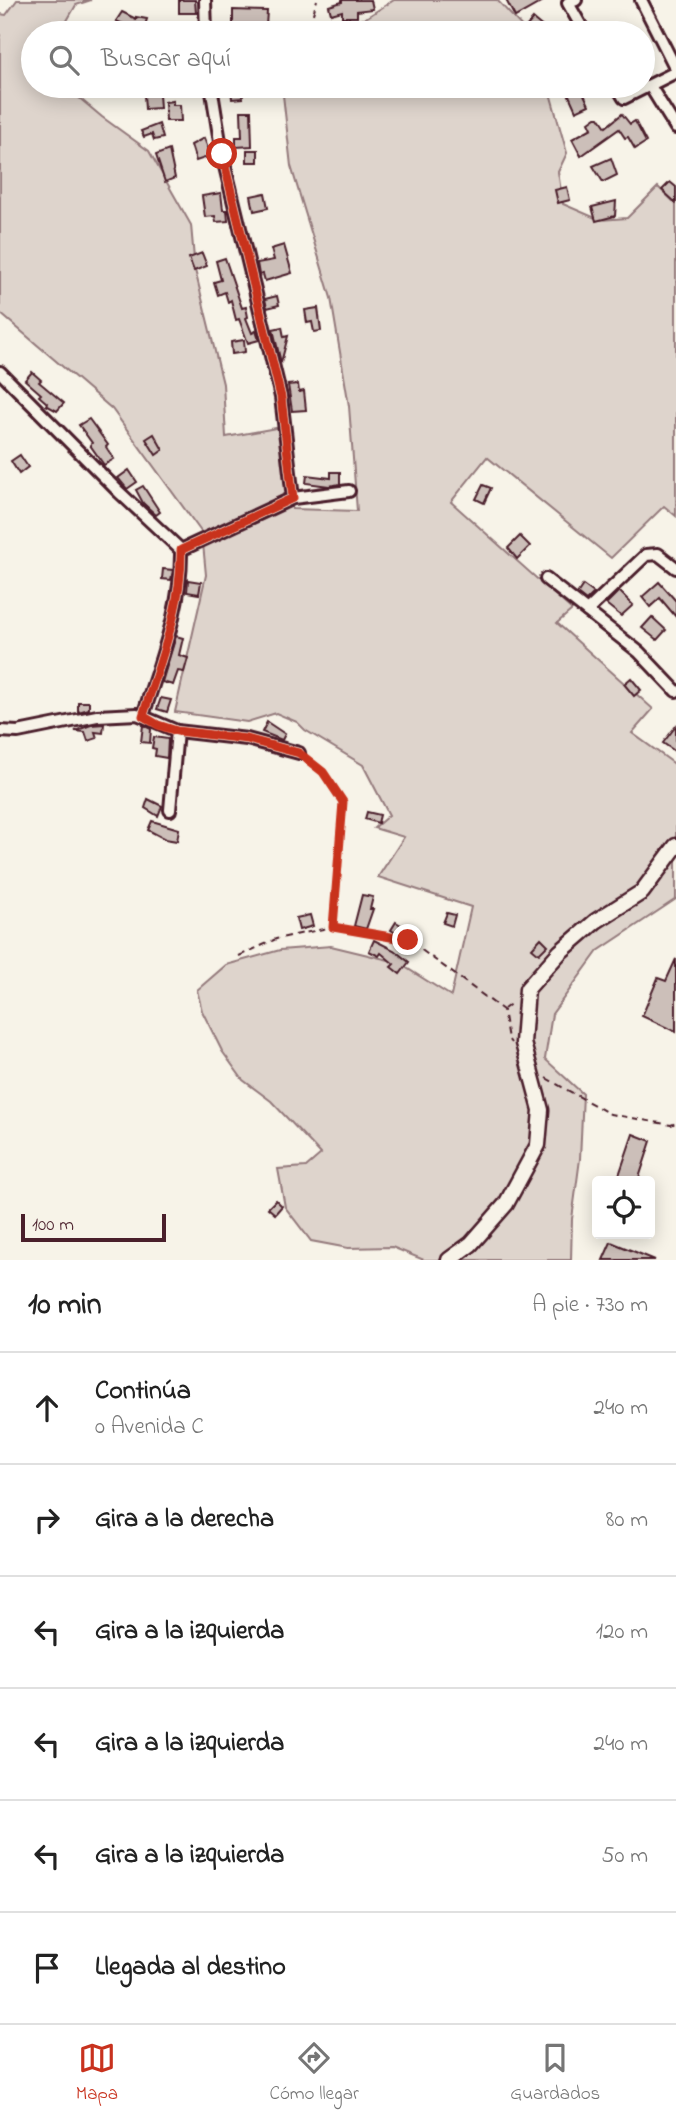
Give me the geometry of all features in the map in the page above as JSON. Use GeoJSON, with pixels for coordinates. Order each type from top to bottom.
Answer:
{"type":"FeatureCollection","features":[{"type":"Feature","properties":{"kind":"street"},"geometry":{"type":"LineString","coordinates":[[205,0],[206,21]]}},
{"type":"Feature","properties":{"kind":"street"},"geometry":{"type":"LineString","coordinates":[[641,0],[652,21]]}},
{"type":"Feature","properties":{"kind":"street"},"geometry":{"type":"LineString","coordinates":[[572,2],[580,21]]}},
{"type":"Feature","properties":{"kind":"street"},"geometry":{"type":"LineString","coordinates":[[655,28],[676,70],[655,83]]}},
{"type":"Feature","properties":{"kind":"street"},"geometry":{"type":"LineString","coordinates":[[655,94],[676,128]]}},
{"type":"Feature","properties":{"kind":"street"},"geometry":{"type":"LineString","coordinates":[[213,98],[222,154],[281,397],[293,498]]}},
{"type":"Feature","properties":{"kind":"street"},"geometry":{"type":"LineString","coordinates":[[0,372],[118,492],[181,550],[181,580],[171,628],[143,716]]}},
{"type":"Feature","properties":{"kind":"street"},"geometry":{"type":"LineString","coordinates":[[181,550],[293,498],[349,491]]}},
{"type":"Feature","properties":{"kind":"street"},"geometry":{"type":"LineString","coordinates":[[587,611],[646,555],[658,554],[676,569]]}},
{"type":"Feature","properties":{"kind":"street"},"geometry":{"type":"LineString","coordinates":[[546,579],[639,652],[676,691]]}},
{"type":"Feature","properties":{"kind":"street"},"geometry":{"type":"LineString","coordinates":[[0,731],[18,732],[97,716],[143,716],[158,725],[177,731],[247,739],[299,753]]}},
{"type":"Feature","properties":{"kind":"street"},"geometry":{"type":"LineString","coordinates":[[170,810],[177,731]]}},
{"type":"Feature","properties":{"kind":"street"},"geometry":{"type":"LineString","coordinates":[[449,1260],[471,1244],[506,1204],[538,1146],[541,1110],[523,1044],[527,989],[559,952],[596,920],[642,892],[676,846]]}},
{"type":"Feature","properties":{"kind":"path"},"geometry":{"type":"LineString","coordinates":[[311,21],[317,0]]}},
{"type":"Feature","properties":{"kind":"path"},"geometry":{"type":"LineString","coordinates":[[299,753],[323,772],[343,802],[333,927]]}},
{"type":"Feature","properties":{"kind":"path"},"geometry":{"type":"LineString","coordinates":[[239,956],[276,939],[333,927],[408,940],[503,1010]]}},
{"type":"Feature","properties":{"kind":"path"},"geometry":{"type":"LineString","coordinates":[[529,1069],[610,1114],[676,1124]]}},
{"type":"Feature","properties":{"kind":"shaded area"},"geometry":{"type":"Polygon","coordinates":[[[17,0],[91,0],[76,5],[67,21],[21,21],[21,98],[79,98],[149,151],[191,225],[195,270],[223,384],[226,437],[287,426],[292,509],[357,511],[349,406],[331,298],[291,166],[283,98],[551,98],[567,153],[558,172],[563,204],[600,220],[627,218],[658,187],[676,204],[676,516],[664,506],[611,558],[487,457],[451,502],[572,610],[557,623],[653,709],[632,733],[676,765],[676,899],[598,951],[552,1014],[545,1059],[583,1094],[571,1260],[424,1260],[392,1247],[348,1248],[311,1241],[285,1207],[278,1169],[306,1167],[321,1154],[271,1101],[243,1080],[222,1051],[202,1011],[197,990],[226,965],[280,950],[331,946],[397,962],[451,996],[471,907],[378,877],[404,837],[374,828],[389,815],[363,765],[305,730],[297,722],[276,713],[247,722],[175,712],[206,575],[202,533],[112,409],[0,313],[0,14],[6,15],[17,0]]]}},
{"type":"Feature","properties":{"kind":"shaded area"},"geometry":{"type":"Polygon","coordinates":[[[394,0],[497,0],[517,21],[354,21],[364,19],[394,0]]]}},
{"type":"Feature","properties":{"kind":"building"},"geometry":{"type":"Polygon","coordinates":[[[179,0],[195,0],[196,13],[179,13],[179,0]]]}},
{"type":"Feature","properties":{"kind":"building"},"geometry":{"type":"Polygon","coordinates":[[[342,0],[371,0],[373,9],[357,11],[357,17],[342,17],[342,11],[331,14],[329,6],[342,0]]]}},
{"type":"Feature","properties":{"kind":"building"},"geometry":{"type":"Polygon","coordinates":[[[506,0],[545,0],[515,17],[506,0]]]}},
{"type":"Feature","properties":{"kind":"building"},"geometry":{"type":"Polygon","coordinates":[[[233,10],[267,11],[266,21],[233,21],[233,10]]]}},
{"type":"Feature","properties":{"kind":"building"},"geometry":{"type":"Polygon","coordinates":[[[122,12],[136,19],[147,19],[146,21],[116,21],[122,12]]]}},
{"type":"Feature","properties":{"kind":"building"},"geometry":{"type":"Polygon","coordinates":[[[144,98],[159,98],[160,108],[145,109],[144,98]]]}},
{"type":"Feature","properties":{"kind":"building"},"geometry":{"type":"Polygon","coordinates":[[[570,98],[586,98],[589,105],[576,111],[570,98]]]}},
{"type":"Feature","properties":{"kind":"building"},"geometry":{"type":"Polygon","coordinates":[[[173,101],[173,105],[180,105],[181,121],[166,121],[165,102],[173,101]]]}},
{"type":"Feature","properties":{"kind":"building"},"geometry":{"type":"Polygon","coordinates":[[[241,111],[251,111],[252,146],[236,147],[236,137],[242,137],[241,111]]]}},
{"type":"Feature","properties":{"kind":"building"},"geometry":{"type":"Polygon","coordinates":[[[622,114],[630,124],[635,121],[646,142],[635,149],[619,129],[581,156],[572,139],[592,128],[589,122],[596,117],[599,117],[606,127],[622,114]]]}},
{"type":"Feature","properties":{"kind":"building"},"geometry":{"type":"Polygon","coordinates":[[[159,124],[163,138],[154,140],[152,134],[144,137],[141,131],[159,124]]]}},
{"type":"Feature","properties":{"kind":"building"},"geometry":{"type":"Polygon","coordinates":[[[204,138],[211,156],[196,161],[191,145],[204,138]]]}},
{"type":"Feature","properties":{"kind":"building"},"geometry":{"type":"Polygon","coordinates":[[[169,150],[175,178],[165,182],[156,155],[169,150]]]}},
{"type":"Feature","properties":{"kind":"building"},"geometry":{"type":"Polygon","coordinates":[[[247,150],[258,150],[258,162],[247,162],[247,150]]]}},
{"type":"Feature","properties":{"kind":"building"},"geometry":{"type":"Polygon","coordinates":[[[611,158],[617,175],[603,182],[593,166],[611,158]]]}},
{"type":"Feature","properties":{"kind":"building"},"geometry":{"type":"Polygon","coordinates":[[[670,182],[676,187],[676,203],[662,190],[670,182]]]}},
{"type":"Feature","properties":{"kind":"building"},"geometry":{"type":"Polygon","coordinates":[[[567,187],[570,200],[558,203],[555,190],[567,187]]]}},
{"type":"Feature","properties":{"kind":"building"},"geometry":{"type":"Polygon","coordinates":[[[221,193],[223,210],[227,210],[228,221],[216,222],[215,216],[205,217],[202,196],[221,193]]]}},
{"type":"Feature","properties":{"kind":"building"},"geometry":{"type":"Polygon","coordinates":[[[265,193],[268,208],[254,211],[251,196],[265,193]]]}},
{"type":"Feature","properties":{"kind":"building"},"geometry":{"type":"Polygon","coordinates":[[[616,201],[615,216],[596,221],[592,207],[616,201]]]}},
{"type":"Feature","properties":{"kind":"building"},"geometry":{"type":"Polygon","coordinates":[[[284,245],[292,273],[265,281],[263,274],[259,275],[257,263],[274,260],[271,249],[284,245]]]}},
{"type":"Feature","properties":{"kind":"building"},"geometry":{"type":"Polygon","coordinates":[[[202,253],[207,266],[194,271],[189,258],[202,253]]]}},
{"type":"Feature","properties":{"kind":"building"},"geometry":{"type":"Polygon","coordinates":[[[225,258],[242,308],[246,307],[246,318],[252,333],[256,331],[259,340],[248,343],[239,319],[236,320],[231,300],[228,302],[225,292],[218,295],[214,282],[221,280],[216,261],[225,258]]]}},
{"type":"Feature","properties":{"kind":"building"},"geometry":{"type":"Polygon","coordinates":[[[277,296],[279,305],[267,308],[265,299],[277,296]]]}},
{"type":"Feature","properties":{"kind":"building"},"geometry":{"type":"Polygon","coordinates":[[[318,308],[321,331],[314,332],[312,322],[307,323],[305,310],[318,308]]]}},
{"type":"Feature","properties":{"kind":"building"},"geometry":{"type":"Polygon","coordinates":[[[282,327],[284,337],[288,336],[281,363],[273,329],[282,327]]]}},
{"type":"Feature","properties":{"kind":"building"},"geometry":{"type":"Polygon","coordinates":[[[244,340],[245,352],[232,354],[231,342],[244,340]]]}},
{"type":"Feature","properties":{"kind":"building"},"geometry":{"type":"Polygon","coordinates":[[[32,372],[41,380],[39,382],[64,403],[57,411],[46,405],[39,396],[41,394],[25,380],[32,372]]]}},
{"type":"Feature","properties":{"kind":"building"},"geometry":{"type":"Polygon","coordinates":[[[298,384],[299,392],[304,391],[306,410],[292,411],[288,385],[298,384]]]}},
{"type":"Feature","properties":{"kind":"building"},"geometry":{"type":"Polygon","coordinates":[[[89,419],[108,445],[106,447],[114,459],[104,465],[79,425],[89,419]]]}},
{"type":"Feature","properties":{"kind":"building"},"geometry":{"type":"Polygon","coordinates":[[[154,434],[163,450],[156,455],[146,439],[154,434]]]}},
{"type":"Feature","properties":{"kind":"building"},"geometry":{"type":"Polygon","coordinates":[[[20,455],[28,467],[19,474],[11,461],[20,455]]]}},
{"type":"Feature","properties":{"kind":"building"},"geometry":{"type":"Polygon","coordinates":[[[129,470],[137,482],[127,489],[118,478],[129,470]]]}},
{"type":"Feature","properties":{"kind":"building"},"geometry":{"type":"Polygon","coordinates":[[[331,472],[340,472],[340,484],[329,486],[306,483],[307,475],[331,478],[331,472]]]}},
{"type":"Feature","properties":{"kind":"building"},"geometry":{"type":"Polygon","coordinates":[[[483,485],[491,488],[484,503],[476,499],[483,485]]]}},
{"type":"Feature","properties":{"kind":"building"},"geometry":{"type":"Polygon","coordinates":[[[143,486],[160,512],[156,515],[143,503],[136,490],[143,486]]]}},
{"type":"Feature","properties":{"kind":"building"},"geometry":{"type":"Polygon","coordinates":[[[520,536],[530,546],[517,559],[508,548],[520,536]]]}},
{"type":"Feature","properties":{"kind":"building"},"geometry":{"type":"Polygon","coordinates":[[[163,569],[173,570],[171,580],[162,579],[163,569]]]}},
{"type":"Feature","properties":{"kind":"building"},"geometry":{"type":"Polygon","coordinates":[[[188,580],[201,582],[199,594],[187,592],[188,580]]]}},
{"type":"Feature","properties":{"kind":"building"},"geometry":{"type":"Polygon","coordinates":[[[659,582],[676,601],[676,617],[660,598],[650,607],[642,597],[659,582]]]}},
{"type":"Feature","properties":{"kind":"building"},"geometry":{"type":"Polygon","coordinates":[[[583,585],[594,593],[586,601],[577,594],[583,585]]]}},
{"type":"Feature","properties":{"kind":"building"},"geometry":{"type":"Polygon","coordinates":[[[619,591],[633,605],[621,616],[606,604],[619,591]]]}},
{"type":"Feature","properties":{"kind":"building"},"geometry":{"type":"Polygon","coordinates":[[[652,617],[666,630],[657,640],[642,628],[652,617]]]}},
{"type":"Feature","properties":{"kind":"building"},"geometry":{"type":"Polygon","coordinates":[[[176,636],[183,638],[179,655],[188,658],[184,672],[178,671],[173,685],[162,682],[176,636]]]}},
{"type":"Feature","properties":{"kind":"building"},"geometry":{"type":"Polygon","coordinates":[[[631,678],[641,690],[634,696],[624,684],[631,678]]]}},
{"type":"Feature","properties":{"kind":"building"},"geometry":{"type":"Polygon","coordinates":[[[161,698],[171,700],[167,712],[157,709],[161,698]]]}},
{"type":"Feature","properties":{"kind":"building"},"geometry":{"type":"Polygon","coordinates":[[[78,702],[89,702],[89,709],[78,712],[78,702]]]}},
{"type":"Feature","properties":{"kind":"building"},"geometry":{"type":"Polygon","coordinates":[[[267,722],[285,734],[282,740],[262,732],[267,722]]]}},
{"type":"Feature","properties":{"kind":"building"},"geometry":{"type":"Polygon","coordinates":[[[104,724],[103,733],[95,732],[97,738],[88,741],[85,732],[75,731],[91,725],[104,724]]]}},
{"type":"Feature","properties":{"kind":"building"},"geometry":{"type":"Polygon","coordinates":[[[143,725],[151,729],[150,743],[141,742],[143,725]]]}},
{"type":"Feature","properties":{"kind":"building"},"geometry":{"type":"Polygon","coordinates":[[[676,726],[676,752],[663,743],[676,726]]]}},
{"type":"Feature","properties":{"kind":"building"},"geometry":{"type":"Polygon","coordinates":[[[154,737],[168,739],[167,758],[155,756],[156,749],[152,748],[154,737]]]}},
{"type":"Feature","properties":{"kind":"building"},"geometry":{"type":"Polygon","coordinates":[[[148,799],[162,806],[158,816],[145,808],[148,799]]]}},
{"type":"Feature","properties":{"kind":"building"},"geometry":{"type":"Polygon","coordinates":[[[367,812],[380,815],[378,823],[365,819],[367,812]]]}},
{"type":"Feature","properties":{"kind":"building"},"geometry":{"type":"Polygon","coordinates":[[[152,821],[179,829],[177,841],[165,839],[148,830],[152,821]]]}},
{"type":"Feature","properties":{"kind":"building"},"geometry":{"type":"Polygon","coordinates":[[[362,895],[373,897],[370,909],[373,909],[366,929],[354,926],[362,895]]]}},
{"type":"Feature","properties":{"kind":"building"},"geometry":{"type":"Polygon","coordinates":[[[447,913],[455,915],[452,926],[443,923],[447,913]]]}},
{"type":"Feature","properties":{"kind":"building"},"geometry":{"type":"Polygon","coordinates":[[[310,915],[313,926],[299,930],[296,918],[310,915]]]}},
{"type":"Feature","properties":{"kind":"building"},"geometry":{"type":"Polygon","coordinates":[[[396,922],[404,927],[399,935],[391,930],[396,922]]]}},
{"type":"Feature","properties":{"kind":"building"},"geometry":{"type":"Polygon","coordinates":[[[541,938],[548,945],[539,954],[532,948],[541,938]]]}},
{"type":"Feature","properties":{"kind":"building"},"geometry":{"type":"Polygon","coordinates":[[[374,940],[394,950],[409,962],[400,974],[391,967],[394,964],[381,953],[379,956],[369,951],[374,940]]]}},
{"type":"Feature","properties":{"kind":"building"},"geometry":{"type":"Polygon","coordinates":[[[676,959],[676,1032],[642,1016],[658,978],[666,981],[676,959]]]}},
{"type":"Feature","properties":{"kind":"building"},"geometry":{"type":"Polygon","coordinates":[[[633,1134],[651,1141],[640,1176],[619,1176],[633,1134]]]}},
{"type":"Feature","properties":{"kind":"building"},"geometry":{"type":"Polygon","coordinates":[[[276,1200],[282,1206],[275,1214],[268,1208],[276,1200]]]}},
{"type":"Feature","properties":{"kind":"building"},"geometry":{"type":"Polygon","coordinates":[[[611,1242],[655,1260],[603,1260],[611,1242]]]}},
{"type":"Feature","properties":{"kind":"route"},"geometry":{"type":"LineString","coordinates":[[222,154],[281,397],[293,498],[181,550],[181,580],[171,628],[143,716],[158,725],[177,731],[247,739],[299,753],[323,772],[343,802],[333,927],[408,940]]}}]}
